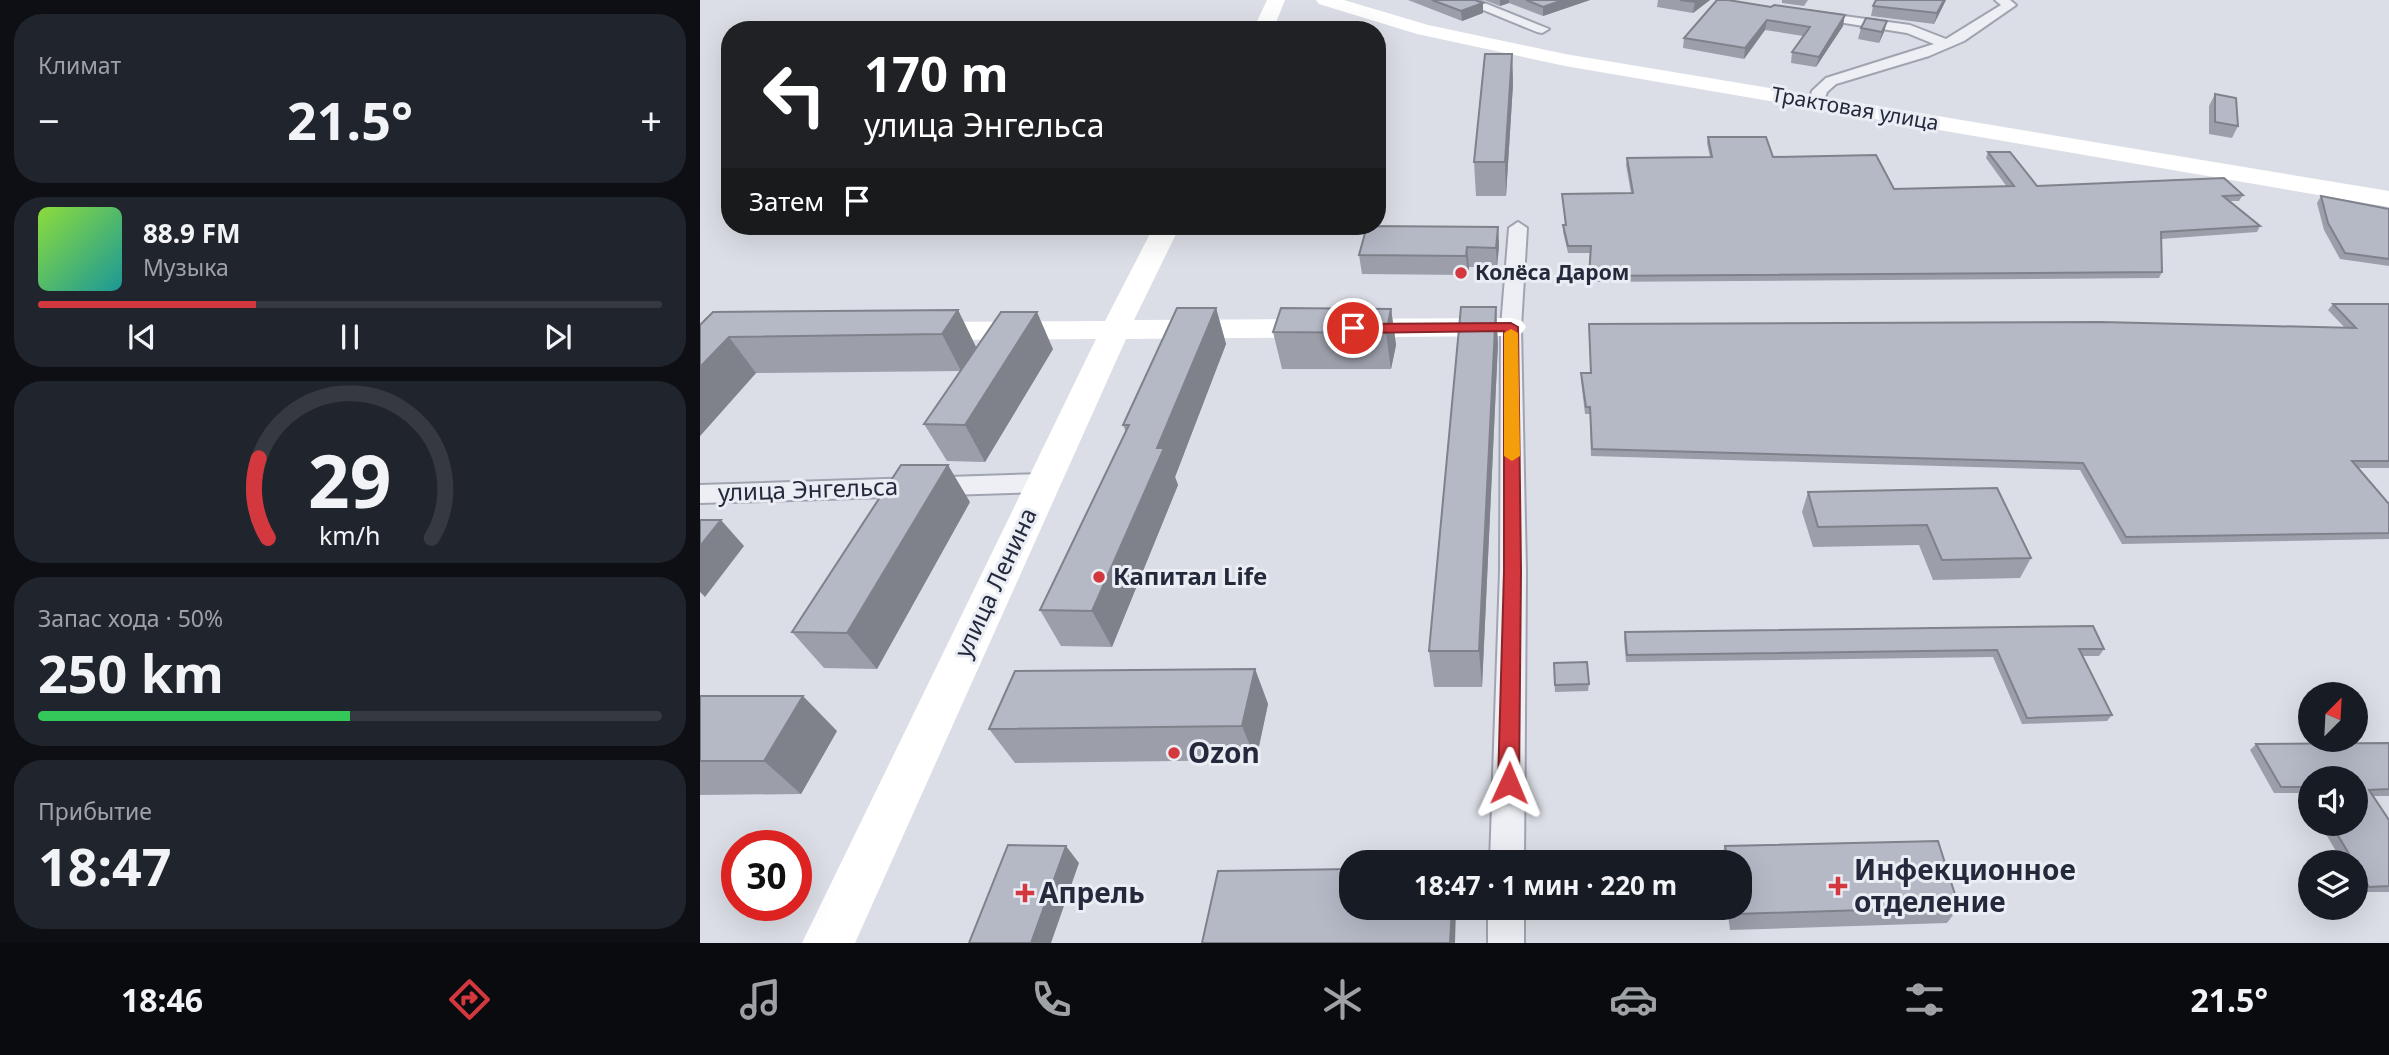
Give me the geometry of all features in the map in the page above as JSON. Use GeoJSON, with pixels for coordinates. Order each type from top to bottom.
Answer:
{"type":"FeatureCollection","features":[{"type":"Feature","properties":{"kind":"street"},"geometry":{"type":"LineString","coordinates":[[1266,21],[1276,0]]}},
{"type":"Feature","properties":{"kind":"street","name":"Трактовая улица"},"geometry":{"type":"LineString","coordinates":[[1325,0],[1424,30],[1489,45],[2389,199]]}},
{"type":"Feature","properties":{"kind":"street"},"geometry":{"type":"LineString","coordinates":[[1465,0],[1542,29]]}},
{"type":"Feature","properties":{"kind":"street"},"geometry":{"type":"LineString","coordinates":[[1817,103],[1820,91],[1831,82],[1924,53],[1959,38],[2010,2]]}},
{"type":"Feature","properties":{"kind":"street"},"geometry":{"type":"LineString","coordinates":[[1802,13],[1910,29],[1944,43]]}},
{"type":"Feature","properties":{"kind":"street"},"geometry":{"type":"LineString","coordinates":[[1507,850],[1513,571],[1511,327],[1518,228]]}},
{"type":"Feature","properties":{"kind":"street","name":"улица Ленина"},"geometry":{"type":"LineString","coordinates":[[828,943],[1043,483],[1163,235]]}},
{"type":"Feature","properties":{"kind":"street"},"geometry":{"type":"LineString","coordinates":[[891,331],[1511,327]]}},
{"type":"Feature","properties":{"kind":"street","name":"улица Энгельса"},"geometry":{"type":"LineString","coordinates":[[700,494],[1043,483]]}},
{"type":"Feature","properties":{"kind":"street"},"geometry":{"type":"LineString","coordinates":[[1506,920],[1506,943]]}},
{"type":"Feature","properties":{"kind":"building"},"geometry":{"type":"Polygon","coordinates":[[[1432,0],[1475,0],[1483,3],[1461,11],[1432,0]]]}},
{"type":"Feature","properties":{"kind":"building"},"geometry":{"type":"Polygon","coordinates":[[[1526,0],[1563,0],[1543,7],[1526,0]]]}},
{"type":"Feature","properties":{"kind":"building"},"geometry":{"type":"Polygon","coordinates":[[[1717,0],[1845,15],[1819,57],[1792,52],[1810,27],[1767,20],[1745,48],[1684,38],[1717,0]]]}},
{"type":"Feature","properties":{"kind":"building"},"geometry":{"type":"Polygon","coordinates":[[[1876,0],[1944,0],[1937,13],[1873,6],[1876,0]]]}},
{"type":"Feature","properties":{"kind":"building"},"geometry":{"type":"Polygon","coordinates":[[[1866,18],[1887,21],[1882,32],[1861,28],[1866,18]]]}},
{"type":"Feature","properties":{"kind":"building"},"geometry":{"type":"Polygon","coordinates":[[[1485,54],[1512,54],[1505,162],[1474,162],[1485,54]]]}},
{"type":"Feature","properties":{"kind":"building"},"geometry":{"type":"Polygon","coordinates":[[[2215,94],[2236,98],[2238,126],[2215,122],[2215,94]]]}},
{"type":"Feature","properties":{"kind":"building"},"geometry":{"type":"Polygon","coordinates":[[[1708,137],[1766,137],[1773,157],[1876,155],[1894,189],[2014,186],[1988,152],[2010,152],[2037,186],[2224,178],[2243,195],[2223,196],[2260,226],[2161,232],[2162,272],[1589,276],[1591,246],[1568,246],[1563,225],[1566,225],[1562,194],[1633,193],[1627,158],[1712,157],[1708,137]]]}},
{"type":"Feature","properties":{"kind":"building"},"geometry":{"type":"Polygon","coordinates":[[[2321,196],[2389,209],[2389,259],[2345,253],[2328,223],[2321,196]]]}},
{"type":"Feature","properties":{"kind":"building"},"geometry":{"type":"Polygon","coordinates":[[[1386,226],[1498,227],[1496,248],[1467,247],[1466,256],[1359,255],[1365,235],[1386,235],[1386,226]]]}},
{"type":"Feature","properties":{"kind":"building"},"geometry":{"type":"Polygon","coordinates":[[[2333,304],[2389,304],[2389,461],[2352,461],[2389,504],[2389,533],[2126,537],[2083,463],[1592,449],[1590,407],[1586,407],[1581,373],[1591,373],[1589,324],[2101,322],[2356,328],[2333,304]]]}},
{"type":"Feature","properties":{"kind":"building"},"geometry":{"type":"Polygon","coordinates":[[[1461,307],[1496,307],[1479,651],[1429,651],[1461,307]]]}},
{"type":"Feature","properties":{"kind":"building"},"geometry":{"type":"Polygon","coordinates":[[[1177,308],[1216,308],[1157,448],[1164,448],[1092,611],[1040,610],[1129,425],[1123,425],[1177,308]]]}},
{"type":"Feature","properties":{"kind":"building"},"geometry":{"type":"Polygon","coordinates":[[[1281,308],[1391,309],[1386,333],[1273,332],[1281,308]]]}},
{"type":"Feature","properties":{"kind":"building"},"geometry":{"type":"Polygon","coordinates":[[[958,310],[942,334],[729,337],[700,367],[700,325],[713,312],[958,310]]]}},
{"type":"Feature","properties":{"kind":"building"},"geometry":{"type":"Polygon","coordinates":[[[1001,312],[1037,312],[965,425],[924,424],[1001,312]]]}},
{"type":"Feature","properties":{"kind":"building"},"geometry":{"type":"Polygon","coordinates":[[[901,465],[948,465],[847,633],[792,632],[901,465]]]}},
{"type":"Feature","properties":{"kind":"building"},"geometry":{"type":"Polygon","coordinates":[[[1997,488],[2031,558],[1942,560],[1927,525],[1818,527],[1808,492],[1997,488]]]}},
{"type":"Feature","properties":{"kind":"building"},"geometry":{"type":"Polygon","coordinates":[[[700,520],[721,520],[700,546],[700,520]]]}},
{"type":"Feature","properties":{"kind":"building"},"geometry":{"type":"Polygon","coordinates":[[[2093,626],[2104,649],[2079,649],[2112,715],[2027,718],[1997,650],[1627,655],[1625,632],[2093,626]]]}},
{"type":"Feature","properties":{"kind":"building"},"geometry":{"type":"Polygon","coordinates":[[[1587,662],[1589,684],[1555,685],[1554,663],[1587,662]]]}},
{"type":"Feature","properties":{"kind":"building"},"geometry":{"type":"Polygon","coordinates":[[[1255,669],[1242,726],[989,729],[1015,671],[1255,669]]]}},
{"type":"Feature","properties":{"kind":"building"},"geometry":{"type":"Polygon","coordinates":[[[700,696],[803,696],[764,761],[700,761],[700,696]]]}},
{"type":"Feature","properties":{"kind":"building"},"geometry":{"type":"Polygon","coordinates":[[[2368,743],[2389,743],[2389,789],[2369,790],[2389,820],[2389,886],[2369,887],[2368,850],[2347,850],[2338,836],[2368,836],[2368,766],[2298,766],[2298,787],[2281,787],[2256,744],[2298,744],[2298,752],[2368,752],[2368,743]]]}},
{"type":"Feature","properties":{"kind":"building","name":"Инфекционное отделение"},"geometry":{"type":"Polygon","coordinates":[[[1938,841],[1959,907],[1752,913],[1752,850],[1726,850],[1725,846],[1938,841]]]}},
{"type":"Feature","properties":{"kind":"building"},"geometry":{"type":"Polygon","coordinates":[[[1008,845],[1066,846],[1031,943],[969,943],[1008,845]]]}},
{"type":"Feature","properties":{"kind":"building"},"geometry":{"type":"Polygon","coordinates":[[[1339,869],[1339,920],[1451,920],[1450,943],[1202,943],[1218,871],[1339,869]]]}},
{"type":"Feature","properties":{"kind":"slow traffic"},"geometry":{"type":"LineString","coordinates":[[1511,333],[1512,456]]}},
{"type":"Feature","properties":{"kind":"place","name":"Колёса Даром"},"geometry":{"type":"Point","coordinates":[1461,273]}},
{"type":"Feature","properties":{"kind":"place","name":"Капитал Life"},"geometry":{"type":"Point","coordinates":[1099,577]}},
{"type":"Feature","properties":{"kind":"place","name":"Ozon"},"geometry":{"type":"Point","coordinates":[1174,753]}},
{"type":"Feature","properties":{"kind":"place","name":"Инфекционное отделение"},"geometry":{"type":"Point","coordinates":[1838,886]}},
{"type":"Feature","properties":{"kind":"place","name":"Апрель"},"geometry":{"type":"Point","coordinates":[1025,893]}},
{"type":"Feature","properties":{"kind":"route"},"geometry":{"type":"LineString","coordinates":[[1353,328],[1511,327],[1513,571],[1509,783]]}}]}
